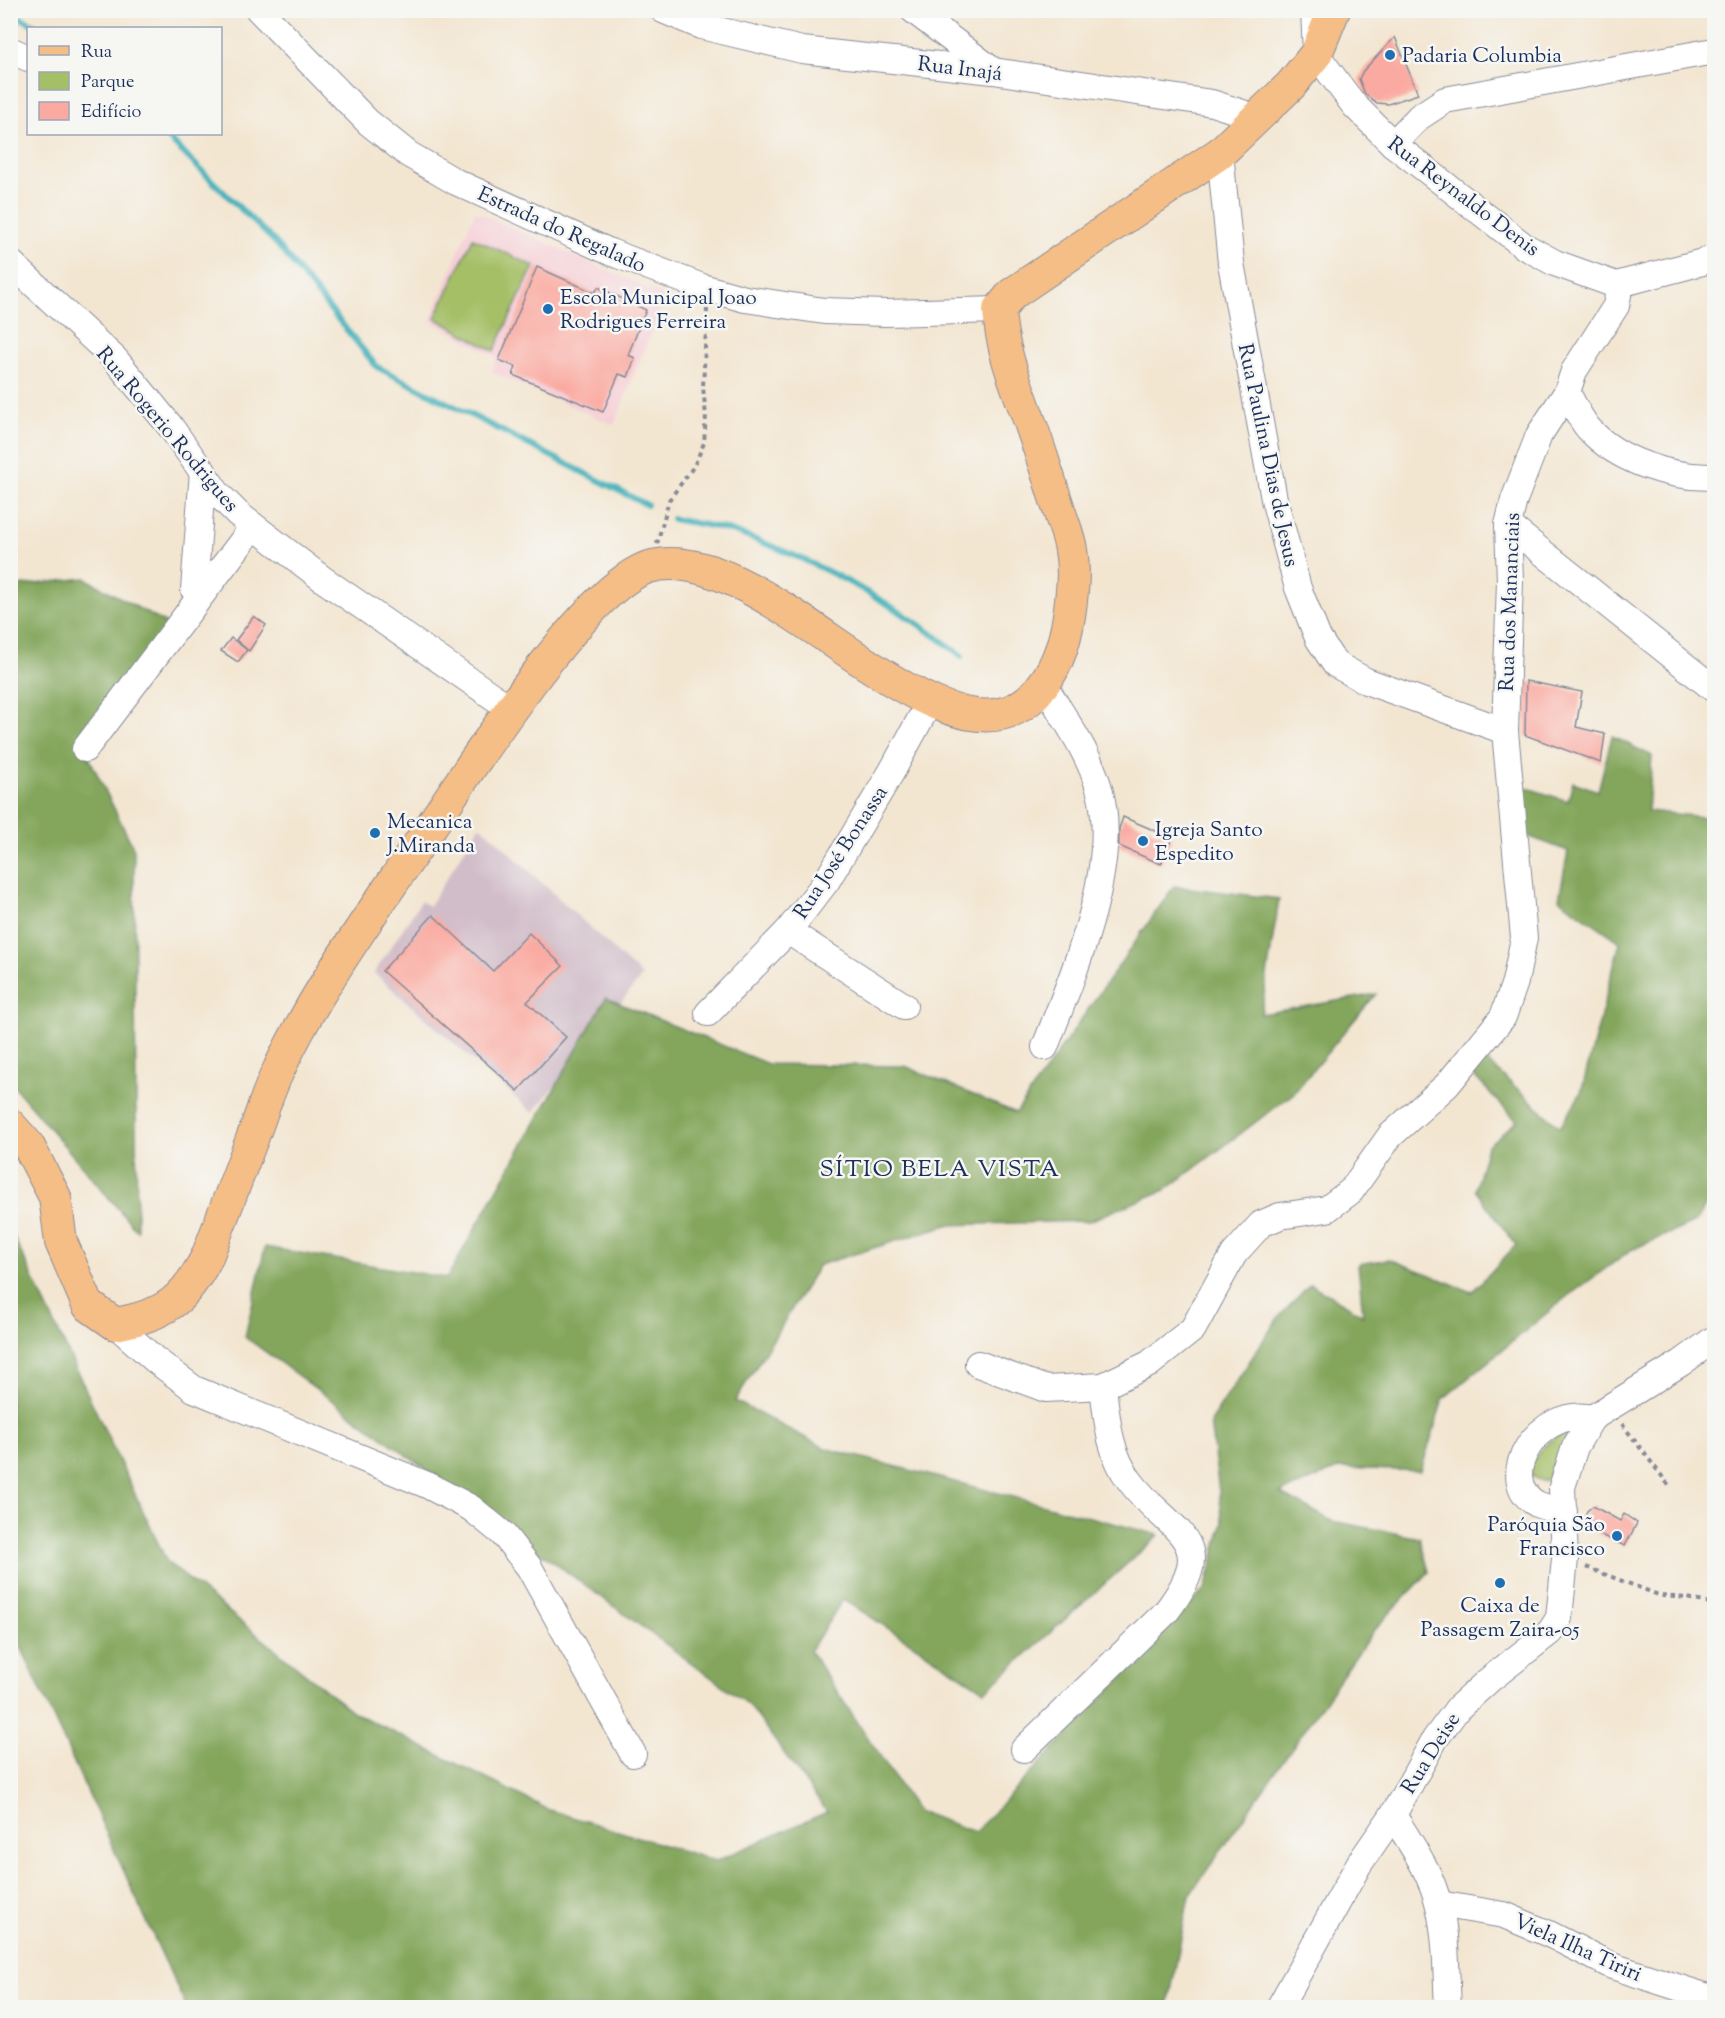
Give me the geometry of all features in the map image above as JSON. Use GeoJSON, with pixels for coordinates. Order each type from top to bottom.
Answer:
{"type":"FeatureCollection","features":[{"type":"Feature","properties":{"kind":"main road"},"geometry":{"type":"LineString","coordinates":[[10,1125],[28,1145],[55,1197],[61,1242],[88,1305],[115,1324],[157,1313],[176,1302],[194,1281],[207,1257],[277,1072],[330,976],[511,708],[580,621],[624,580],[645,567],[674,561],[695,564],[726,574],[761,594],[929,703],[969,713],[999,714],[1021,708],[1043,683],[1061,651],[1073,587],[1071,549],[1043,457],[1005,352],[999,310],[1012,294],[1220,153],[1291,85],[1316,54],[1334,10]]}},
{"type":"Feature","properties":{"kind":"street","name":"Estrada do Regalado"},"geometry":{"type":"LineString","coordinates":[[259,10],[368,122],[408,154],[456,182],[610,252],[708,289],[745,298],[824,311],[886,313],[999,310]]}},
{"type":"Feature","properties":{"kind":"street","name":"Rua Inajá"},"geometry":{"type":"LineString","coordinates":[[663,10],[711,29],[802,50],[993,71],[1212,103],[1258,118]]}},
{"type":"Feature","properties":{"kind":"street"},"geometry":{"type":"LineString","coordinates":[[913,10],[993,71]]}},
{"type":"Feature","properties":{"kind":"street"},"geometry":{"type":"LineString","coordinates":[[1314,10],[1316,54]]}},
{"type":"Feature","properties":{"kind":"street"},"geometry":{"type":"LineString","coordinates":[[10,50],[27,58]]}},
{"type":"Feature","properties":{"kind":"street"},"geometry":{"type":"LineString","coordinates":[[1393,144],[1419,117],[1445,100],[1714,51]]}},
{"type":"Feature","properties":{"kind":"street","name":"Rua Reynaldo Denis"},"geometry":{"type":"LineString","coordinates":[[1316,54],[1354,105],[1393,144],[1524,246],[1555,263],[1616,285]]}},
{"type":"Feature","properties":{"kind":"street","name":"Rua Paulina Dias de Jesus"},"geometry":{"type":"LineString","coordinates":[[1220,153],[1231,263],[1274,500],[1298,588],[1318,638],[1335,663],[1366,681],[1505,731]]}},
{"type":"Feature","properties":{"kind":"street"},"geometry":{"type":"LineString","coordinates":[[1616,285],[1714,259]]}},
{"type":"Feature","properties":{"kind":"street","name":"Rua Rogerio Rodrigues"},"geometry":{"type":"LineString","coordinates":[[10,262],[115,359],[171,426],[218,494],[253,527],[324,580],[511,708]]}},
{"type":"Feature","properties":{"kind":"street","name":"Rua dos Mananciais"},"geometry":{"type":"LineString","coordinates":[[1505,731],[1510,581],[1508,525],[1524,469],[1539,435],[1567,392],[1574,371],[1616,306],[1618,295],[1616,285]]}},
{"type":"Feature","properties":{"kind":"street"},"geometry":{"type":"LineString","coordinates":[[1567,392],[1587,427],[1600,440],[1630,457],[1685,476],[1714,477]]}},
{"type":"Feature","properties":{"kind":"street"},"geometry":{"type":"LineString","coordinates":[[194,590],[203,471]]}},
{"type":"Feature","properties":{"kind":"street"},"geometry":{"type":"LineString","coordinates":[[1508,525],[1714,689]]}},
{"type":"Feature","properties":{"kind":"street"},"geometry":{"type":"LineString","coordinates":[[85,749],[253,527]]}},
{"type":"Feature","properties":{"kind":"street"},"geometry":{"type":"LineString","coordinates":[[1043,683],[1091,767],[1100,792],[1105,821],[1098,889],[1078,963],[1045,1047]]}},
{"type":"Feature","properties":{"kind":"street","name":"Rua José Bonassa"},"geometry":{"type":"LineString","coordinates":[[708,1013],[788,931],[826,882],[892,771],[929,703]]}},
{"type":"Feature","properties":{"kind":"street"},"geometry":{"type":"LineString","coordinates":[[978,1364],[1046,1389],[1103,1386],[1149,1364],[1193,1329],[1234,1254],[1261,1224],[1280,1216],[1327,1209],[1351,1191],[1390,1136],[1447,1085],[1503,1017],[1515,982],[1524,938],[1505,731]]}},
{"type":"Feature","properties":{"kind":"street"},"geometry":{"type":"LineString","coordinates":[[788,931],[904,1006]]}},
{"type":"Feature","properties":{"kind":"street"},"geometry":{"type":"LineString","coordinates":[[115,1324],[154,1359],[194,1389],[427,1485],[471,1508],[503,1534],[529,1567],[633,1754]]}},
{"type":"Feature","properties":{"kind":"street","name":"Rua Deise"},"geometry":{"type":"LineString","coordinates":[[1564,1511],[1537,1503],[1527,1495],[1521,1484],[1520,1467],[1525,1450],[1534,1436],[1557,1420],[1600,1412],[1681,1363],[1714,1339]]}},
{"type":"Feature","properties":{"kind":"street"},"geometry":{"type":"LineString","coordinates":[[1024,1749],[1166,1612],[1183,1590],[1191,1570],[1192,1557],[1184,1536],[1130,1481],[1114,1454],[1107,1427],[1103,1386]]}},
{"type":"Feature","properties":{"kind":"street","name":"Rua Deise"},"geometry":{"type":"LineString","coordinates":[[1279,2007],[1359,1864],[1393,1815],[1435,1739],[1458,1708],[1489,1680],[1550,1632],[1559,1618],[1563,1600],[1565,1559],[1562,1487],[1575,1447],[1600,1412]]}},
{"type":"Feature","properties":{"kind":"street"},"geometry":{"type":"LineString","coordinates":[[1393,1815],[1426,1869],[1439,1904],[1444,1934],[1448,2007]]}},
{"type":"Feature","properties":{"kind":"street","name":"Viela Ilha Tiriri"},"geometry":{"type":"LineString","coordinates":[[1439,1904],[1504,1915],[1612,1966],[1714,1999]]}},
{"type":"Feature","properties":{"kind":"path"},"geometry":{"type":"LineString","coordinates":[[654,566],[669,500],[694,466],[704,443],[706,416],[703,387],[708,289]]}},
{"type":"Feature","properties":{"kind":"path"},"geometry":{"type":"LineString","coordinates":[[1600,1412],[1671,1488]]}},
{"type":"Feature","properties":{"kind":"path"},"geometry":{"type":"LineString","coordinates":[[1565,1559],[1661,1596],[1689,1598],[1714,1605]]}},
{"type":"Feature","properties":{"kind":"shaded area","name":"Escola Municipal Joao Rodrigues Ferreira"},"geometry":{"type":"Polygon","coordinates":[[[475,211],[665,296],[614,425],[492,372],[496,357],[430,321],[475,211]]]}},
{"type":"Feature","properties":{"kind":"shaded area"},"geometry":{"type":"Polygon","coordinates":[[[480,825],[642,976],[533,1113],[374,973],[421,901],[429,906],[480,825]]]}},
{"type":"Feature","properties":{"kind":"green space"},"geometry":{"type":"Polygon","coordinates":[[[473,238],[534,266],[494,351],[435,318],[473,238]]]}},
{"type":"Feature","properties":{"kind":"green space"},"geometry":{"type":"Polygon","coordinates":[[[85,578],[172,627],[79,737],[134,849],[137,1231],[11,1083],[10,587],[85,578]]]}},
{"type":"Feature","properties":{"kind":"green space"},"geometry":{"type":"Polygon","coordinates":[[[1612,736],[1652,756],[1648,811],[1711,818],[1714,822],[1714,1191],[1696,1222],[1631,1250],[1564,1299],[1443,1399],[1421,1471],[1340,1468],[1280,1493],[1332,1521],[1420,1538],[1429,1572],[1374,1630],[1189,1896],[1168,2007],[186,2007],[11,1625],[10,1229],[167,1562],[353,1712],[549,1810],[716,1861],[827,1812],[749,1705],[245,1337],[265,1247],[447,1278],[606,998],[768,1064],[905,1066],[1016,1113],[1174,886],[1279,899],[1261,1014],[1376,994],[1294,1093],[1167,1189],[1089,1221],[947,1225],[819,1265],[735,1401],[825,1448],[1159,1535],[985,1691],[843,1599],[810,1651],[917,1811],[975,1832],[1205,1589],[1223,1523],[1210,1422],[1278,1318],[1310,1284],[1363,1315],[1358,1264],[1390,1259],[1472,1292],[1516,1245],[1475,1190],[1487,1146],[1517,1121],[1470,1072],[1482,1057],[1560,1127],[1581,1093],[1620,942],[1559,899],[1568,851],[1519,833],[1518,785],[1568,801],[1573,782],[1598,791],[1612,736]]]}},
{"type":"Feature","properties":{"kind":"green space"},"geometry":{"type":"Polygon","coordinates":[[[1570,1433],[1551,1481],[1541,1481],[1532,1476],[1529,1467],[1541,1450],[1556,1437],[1570,1433]]]}},
{"type":"Feature","properties":{"kind":"building","name":"Padaria Columbia"},"geometry":{"type":"Polygon","coordinates":[[[1395,37],[1418,94],[1388,104],[1377,103],[1365,94],[1359,79],[1363,71],[1395,37]]]}},
{"type":"Feature","properties":{"kind":"building"},"geometry":{"type":"Polygon","coordinates":[[[537,267],[595,293],[598,287],[646,310],[628,355],[635,358],[628,377],[619,374],[603,412],[513,375],[516,367],[499,360],[537,267]]]}},
{"type":"Feature","properties":{"kind":"building"},"geometry":{"type":"Polygon","coordinates":[[[254,616],[266,625],[249,651],[236,640],[254,616]]]}},
{"type":"Feature","properties":{"kind":"building"},"geometry":{"type":"Polygon","coordinates":[[[231,638],[247,650],[238,662],[221,651],[231,638]]]}},
{"type":"Feature","properties":{"kind":"building"},"geometry":{"type":"Polygon","coordinates":[[[1526,681],[1582,692],[1576,727],[1605,734],[1601,763],[1525,735],[1526,681]]]}},
{"type":"Feature","properties":{"kind":"building","name":"Igreja Santo Espedito"},"geometry":{"type":"Polygon","coordinates":[[[1123,817],[1172,838],[1161,864],[1119,846],[1119,829],[1123,817]]]}},
{"type":"Feature","properties":{"kind":"building"},"geometry":{"type":"Polygon","coordinates":[[[433,915],[493,971],[529,933],[563,966],[527,1002],[566,1037],[518,1091],[382,971],[433,915]]]}},
{"type":"Feature","properties":{"kind":"building","name":"Paróquia São Francisco"},"geometry":{"type":"Polygon","coordinates":[[[1593,1506],[1620,1521],[1624,1514],[1637,1523],[1625,1546],[1581,1526],[1587,1511],[1593,1506]]]}},
{"type":"Feature","properties":{"kind":"waterway"},"geometry":{"type":"LineString","coordinates":[[10,13],[39,27]]}},
{"type":"Feature","properties":{"kind":"waterway"},"geometry":{"type":"LineString","coordinates":[[165,135],[276,243],[377,367],[647,505]]}},
{"type":"Feature","properties":{"kind":"waterway"},"geometry":{"type":"LineString","coordinates":[[673,519],[728,530],[821,568],[908,617],[962,656]]}},
{"type":"Feature","properties":{"kind":"place","name":"Padaria Columbia"},"geometry":{"type":"Point","coordinates":[1390,55]}},
{"type":"Feature","properties":{"kind":"place","name":"Escola Municipal Joao Rodrigues Ferreira"},"geometry":{"type":"Point","coordinates":[548,309]}},
{"type":"Feature","properties":{"kind":"place","name":"Mecanica J.Miranda"},"geometry":{"type":"Point","coordinates":[375,833]}},
{"type":"Feature","properties":{"kind":"place","name":"Igreja Santo Espedito"},"geometry":{"type":"Point","coordinates":[1143,841]}},
{"type":"Feature","properties":{"kind":"place","name":"Paróquia São Francisco"},"geometry":{"type":"Point","coordinates":[1617,1536]}},
{"type":"Feature","properties":{"kind":"place","name":"Caixa de Passagem Zaira-05"},"geometry":{"type":"Point","coordinates":[1500,1583]}},
{"type":"Feature","properties":{"kind":"district","name":"SÍTIO BELA VISTA"},"geometry":{"type":"Point","coordinates":[940,1168]}}]}
